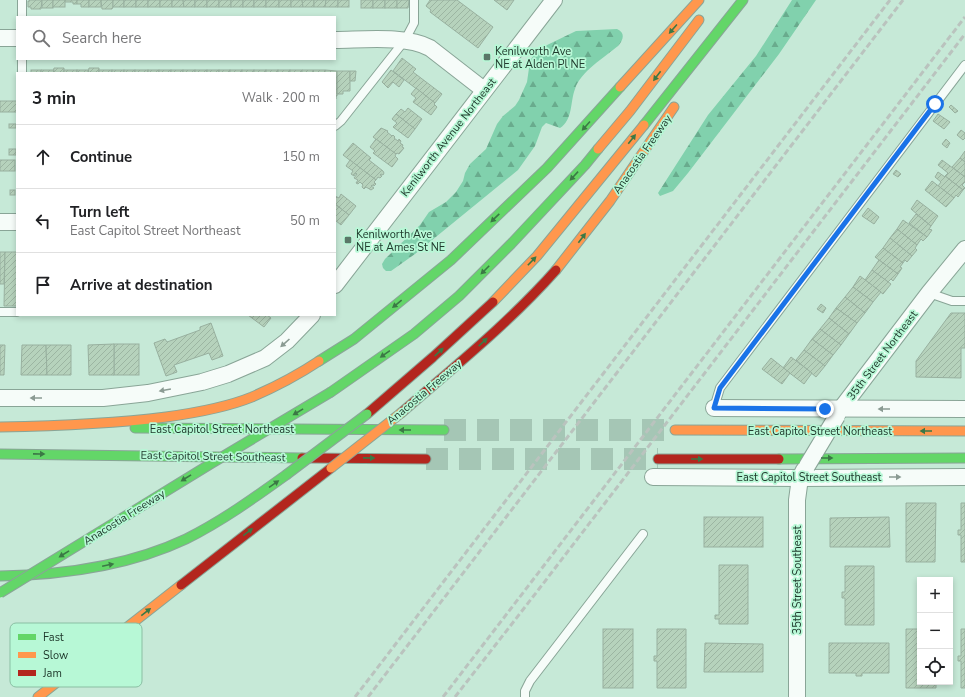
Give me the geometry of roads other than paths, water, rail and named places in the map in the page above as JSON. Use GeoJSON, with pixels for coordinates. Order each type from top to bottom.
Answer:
{"type":"FeatureCollection","features":[{"type":"Feature","properties":{"kind":"main road"},"geometry":{"type":"LineString","coordinates":[[0,427],[88,425],[143,420],[200,412],[251,398],[301,373],[354,339],[451,260],[547,168],[699,0]]}},
{"type":"Feature","properties":{"kind":"main road"},"geometry":{"type":"LineString","coordinates":[[0,576],[19,576],[91,568],[139,557],[182,541],[229,515],[286,475],[367,414],[433,357],[495,300],[537,256],[588,196],[743,0]]}},
{"type":"Feature","properties":{"kind":"main road","name":"Anacostia Freeway"},"geometry":{"type":"LineString","coordinates":[[0,593],[331,392],[414,334],[459,296],[511,244],[585,165],[630,111],[705,12]]}},
{"type":"Feature","properties":{"kind":"main road"},"geometry":{"type":"LineString","coordinates":[[692,79],[733,13]]}},
{"type":"Feature","properties":{"kind":"main road","name":"Anacostia Freeway"},"geometry":{"type":"LineString","coordinates":[[133,623],[400,413],[532,297],[560,265],[610,201],[679,99]]}},
{"type":"Feature","properties":{"kind":"main road","name":"East Capitol Street Northeast"},"geometry":{"type":"LineString","coordinates":[[0,427],[444,430]]}},
{"type":"Feature","properties":{"kind":"main road","name":"East Capitol Street Northeast"},"geometry":{"type":"LineString","coordinates":[[675,430],[965,431]]}},
{"type":"Feature","properties":{"kind":"main road","name":"East Capitol Street Southeast"},"geometry":{"type":"LineString","coordinates":[[0,454],[426,459]]}},
{"type":"Feature","properties":{"kind":"main road","name":"East Capitol Street Southeast"},"geometry":{"type":"LineString","coordinates":[[658,459],[965,458]]}},
{"type":"Feature","properties":{"kind":"main road","name":"Anacostia Freeway"},"geometry":{"type":"LineString","coordinates":[[38,697],[51,687]]}},
{"type":"Feature","properties":{"kind":"street","name":"Kenilworth Avenue Northeast"},"geometry":{"type":"LineString","coordinates":[[337,276],[554,0]]}},
{"type":"Feature","properties":{"kind":"street"},"geometry":{"type":"LineString","coordinates":[[0,38],[16,38]]}},
{"type":"Feature","properties":{"kind":"street"},"geometry":{"type":"LineString","coordinates":[[336,40],[405,40],[420,43],[430,48],[484,90]]}},
{"type":"Feature","properties":{"kind":"street"},"geometry":{"type":"LineString","coordinates":[[0,222],[16,222]]}},
{"type":"Feature","properties":{"kind":"street","name":"35th Street Northeast"},"geometry":{"type":"LineString","coordinates":[[803,472],[839,412],[929,293],[965,249]]}},
{"type":"Feature","properties":{"kind":"street"},"geometry":{"type":"LineString","coordinates":[[0,398],[103,398],[148,393],[202,382],[235,371],[265,358],[287,341],[311,316]]}},
{"type":"Feature","properties":{"kind":"street","name":"East Capitol Street Northeast"},"geometry":{"type":"LineString","coordinates":[[714,408],[839,412],[965,408]]}},
{"type":"Feature","properties":{"kind":"street","name":"East Capitol Street Southeast"},"geometry":{"type":"LineString","coordinates":[[653,477],[803,472],[965,477]]}},
{"type":"Feature","properties":{"kind":"street","name":"35th Street Southeast"},"geometry":{"type":"LineString","coordinates":[[797,697],[797,500],[803,472]]}},
{"type":"Feature","properties":{"kind":"lane"},"geometry":{"type":"LineString","coordinates":[[22,0],[22,16]]}},
{"type":"Feature","properties":{"kind":"lane"},"geometry":{"type":"LineString","coordinates":[[336,125],[342,121],[405,40],[414,23],[414,0]]}},
{"type":"Feature","properties":{"kind":"lane"},"geometry":{"type":"LineString","coordinates":[[22,60],[22,72]]}},
{"type":"Feature","properties":{"kind":"lane"},"geometry":{"type":"LineString","coordinates":[[714,408],[720,388],[965,65]]}},
{"type":"Feature","properties":{"kind":"lane"},"geometry":{"type":"LineString","coordinates":[[929,293],[952,301],[965,301]]}},
{"type":"Feature","properties":{"kind":"lane"},"geometry":{"type":"LineString","coordinates":[[0,312],[16,312]]}},
{"type":"Feature","properties":{"kind":"lane"},"geometry":{"type":"LineString","coordinates":[[525,697],[525,691],[530,681],[643,534]]}},
{"type":"Feature","properties":{"kind":"tunnel"},"geometry":{"type":"LineString","coordinates":[[444,430],[675,430]]}},
{"type":"Feature","properties":{"kind":"tunnel"},"geometry":{"type":"LineString","coordinates":[[426,459],[658,459]]}},
{"type":"Feature","properties":{"kind":"railway"},"geometry":{"type":"LineString","coordinates":[[355,697],[890,0]]}},
{"type":"Feature","properties":{"kind":"railway"},"geometry":{"type":"LineString","coordinates":[[368,697],[903,0]]}},
{"type":"Feature","properties":{"kind":"railway"},"geometry":{"type":"LineString","coordinates":[[443,697],[965,17]]}},
{"type":"Feature","properties":{"kind":"railway"},"geometry":{"type":"LineString","coordinates":[[455,697],[965,34]]}},
{"type":"Feature","properties":{"kind":"place","name":"Kenilworth Ave NE at Alden Pl NE"},"geometry":{"type":"Point","coordinates":[487,57]}},
{"type":"Feature","properties":{"kind":"place","name":"Kenilworth Ave NE at Ames St NE"},"geometry":{"type":"Point","coordinates":[348,240]}}]}
